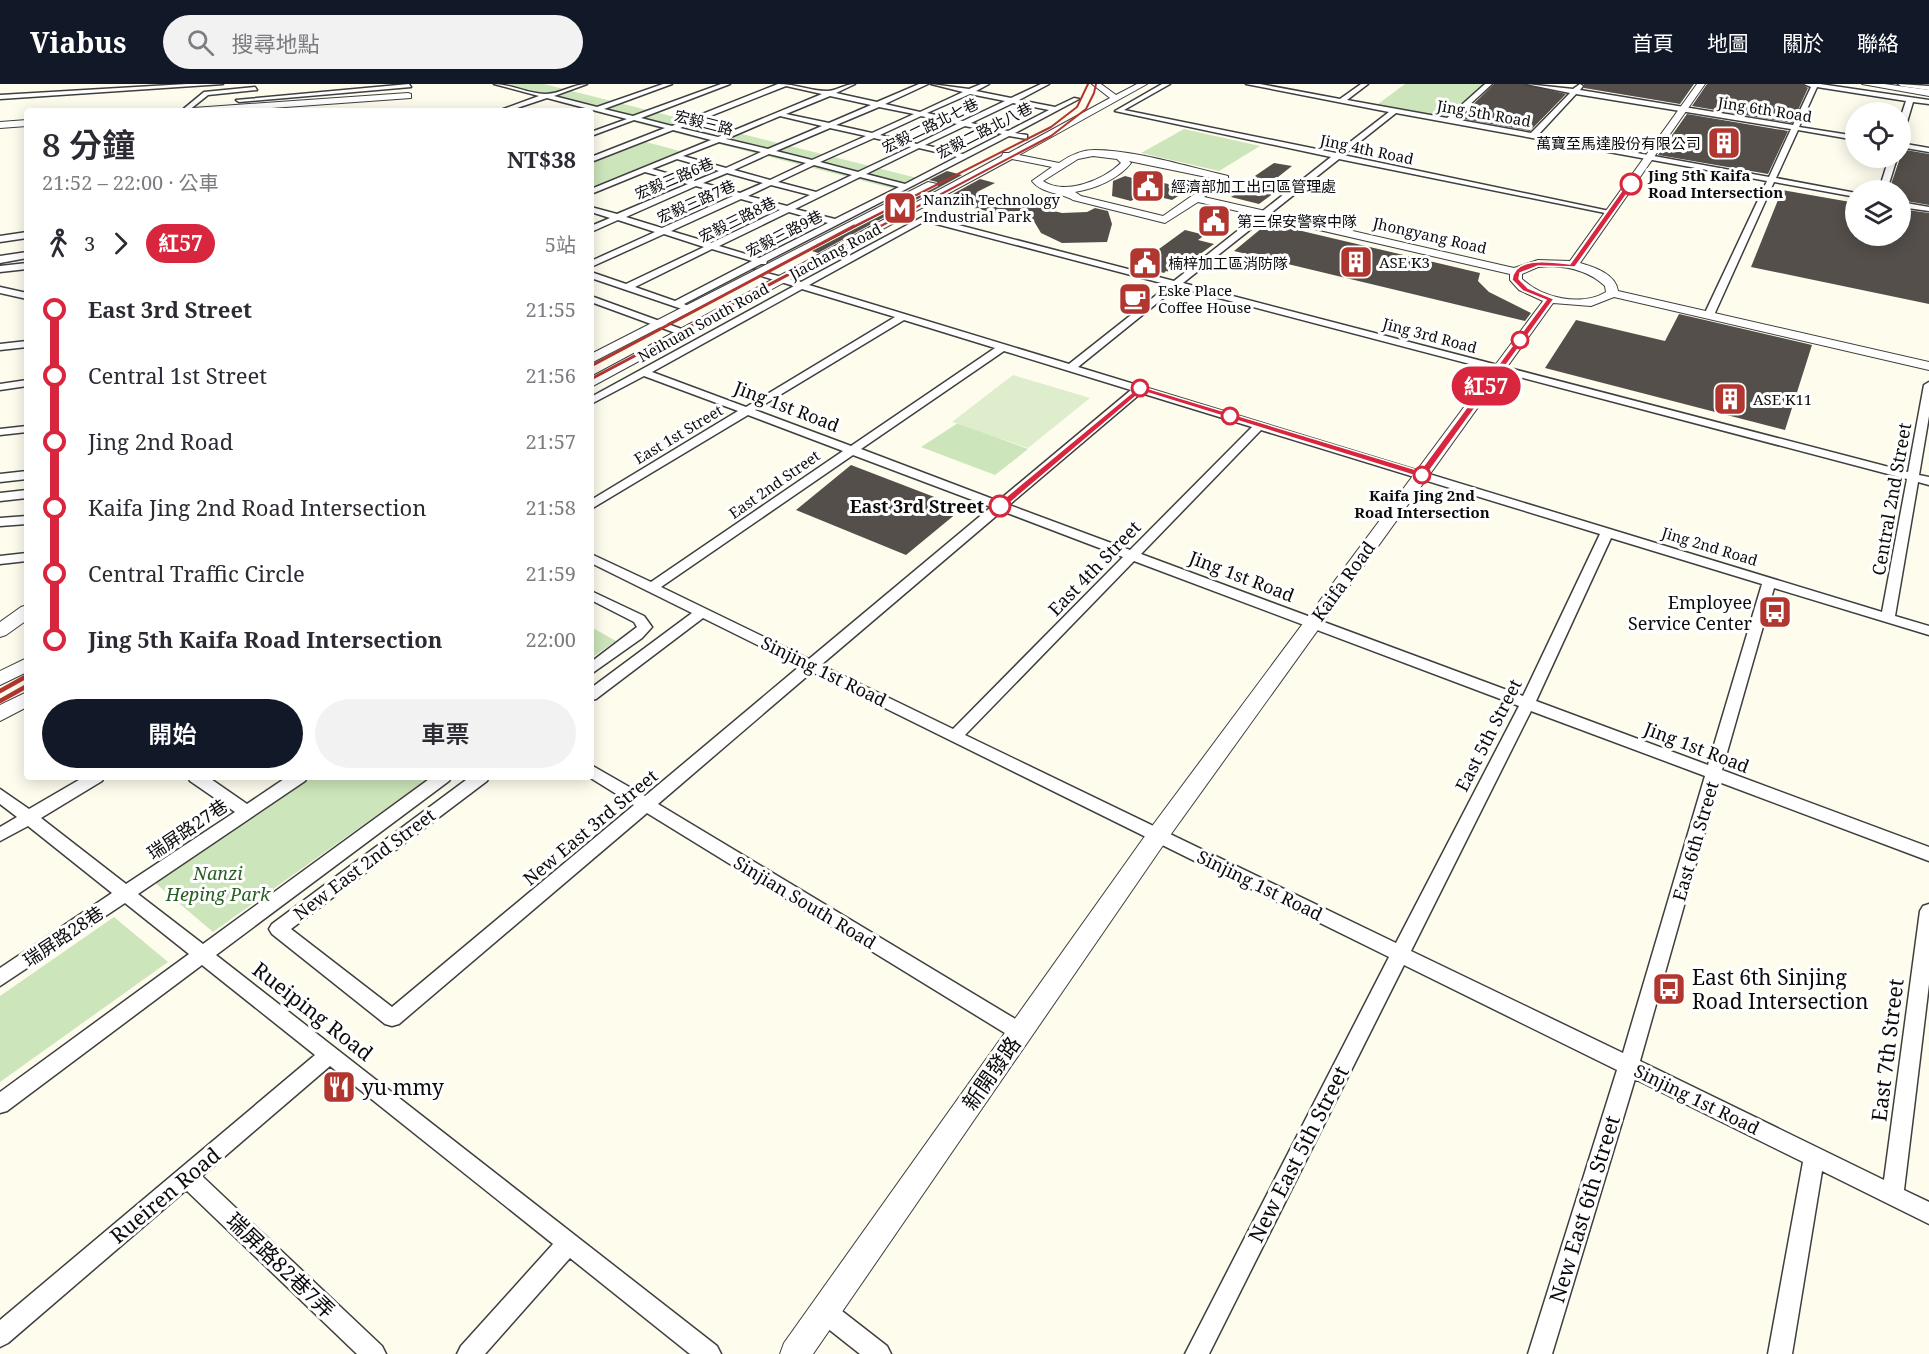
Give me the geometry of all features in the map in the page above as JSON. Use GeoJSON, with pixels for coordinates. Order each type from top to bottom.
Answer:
{"type":"FeatureCollection","features":[{"type":"Feature","properties":{"kind":"street"},"geometry":{"type":"LineString","coordinates":[[0,97],[220,84]]}},
{"type":"Feature","properties":{"kind":"street","name":"宏毅三路"},"geometry":{"type":"LineString","coordinates":[[502,84],[587,108]]}},
{"type":"Feature","properties":{"kind":"street"},"geometry":{"type":"LineString","coordinates":[[510,108],[584,84]]}},
{"type":"Feature","properties":{"kind":"street"},"geometry":{"type":"LineString","coordinates":[[594,110],[669,84]]}},
{"type":"Feature","properties":{"kind":"street"},"geometry":{"type":"LineString","coordinates":[[594,133],[727,84]]}},
{"type":"Feature","properties":{"kind":"street"},"geometry":{"type":"LineString","coordinates":[[594,158],[785,84],[1024,137]]}},
{"type":"Feature","properties":{"kind":"street"},"geometry":{"type":"LineString","coordinates":[[594,191],[852,84]]}},
{"type":"Feature","properties":{"kind":"street","name":"宏毅三路6巷"},"geometry":{"type":"LineString","coordinates":[[594,228],[925,84]]}},
{"type":"Feature","properties":{"kind":"street"},"geometry":{"type":"LineString","coordinates":[[934,84],[1053,109]]}},
{"type":"Feature","properties":{"kind":"street","name":"宏毅三路7巷"},"geometry":{"type":"LineString","coordinates":[[594,263],[986,84]]}},
{"type":"Feature","properties":{"kind":"street","name":"宏毅二路北七巷"},"geometry":{"type":"LineString","coordinates":[[859,175],[1046,84]]}},
{"type":"Feature","properties":{"kind":"street"},"geometry":{"type":"LineString","coordinates":[[1096,84],[1116,90]]}},
{"type":"Feature","properties":{"kind":"street","name":"Jiachang Road"},"geometry":{"type":"LineString","coordinates":[[594,357],[689,309],[759,266],[772,264],[1116,90],[1143,84]]}},
{"type":"Feature","properties":{"kind":"street","name":"Jing 4th Road"},"geometry":{"type":"LineString","coordinates":[[1167,84],[1118,111],[1610,212]]}},
{"type":"Feature","properties":{"kind":"street","name":"Jing 5th Road"},"geometry":{"type":"LineString","coordinates":[[1249,84],[1845,193]]}},
{"type":"Feature","properties":{"kind":"street"},"geometry":{"type":"LineString","coordinates":[[1341,101],[1365,84]]}},
{"type":"Feature","properties":{"kind":"street"},"geometry":{"type":"LineString","coordinates":[[1448,121],[1489,84]]}},
{"type":"Feature","properties":{"kind":"street","name":"Jing 6th Road"},"geometry":{"type":"LineString","coordinates":[[1529,84],[1845,136]]}},
{"type":"Feature","properties":{"kind":"street"},"geometry":{"type":"LineString","coordinates":[[1533,136],[1581,84]]}},
{"type":"Feature","properties":{"kind":"street"},"geometry":{"type":"LineString","coordinates":[[1572,266],[1701,84]]}},
{"type":"Feature","properties":{"kind":"street"},"geometry":{"type":"LineString","coordinates":[[1849,84],[1929,92]]}},
{"type":"Feature","properties":{"kind":"street"},"geometry":{"type":"LineString","coordinates":[[1866,84],[1929,92]]}},
{"type":"Feature","properties":{"kind":"street"},"geometry":{"type":"LineString","coordinates":[[1881,84],[1929,92]]}},
{"type":"Feature","properties":{"kind":"street"},"geometry":{"type":"LineString","coordinates":[[1901,84],[1929,92]]}},
{"type":"Feature","properties":{"kind":"street"},"geometry":{"type":"LineString","coordinates":[[1709,315],[1796,128],[1811,85],[1929,102]]}},
{"type":"Feature","properties":{"kind":"street"},"geometry":{"type":"LineString","coordinates":[[188,108],[206,93],[265,88]]}},
{"type":"Feature","properties":{"kind":"street","name":"Jiachang Road"},"geometry":{"type":"LineString","coordinates":[[594,381],[1011,156],[1116,90]]}},
{"type":"Feature","properties":{"kind":"street"},"geometry":{"type":"LineString","coordinates":[[239,100],[408,91]]}},
{"type":"Feature","properties":{"kind":"street"},"geometry":{"type":"LineString","coordinates":[[225,108],[408,91]]}},
{"type":"Feature","properties":{"kind":"street"},"geometry":{"type":"LineString","coordinates":[[405,108],[408,91]]}},
{"type":"Feature","properties":{"kind":"street"},"geometry":{"type":"LineString","coordinates":[[262,108],[394,92]]}},
{"type":"Feature","properties":{"kind":"street"},"geometry":{"type":"LineString","coordinates":[[391,108],[394,92]]}},
{"type":"Feature","properties":{"kind":"street","name":"宏毅二路北八巷"},"geometry":{"type":"LineString","coordinates":[[905,186],[1076,99]]}},
{"type":"Feature","properties":{"kind":"street"},"geometry":{"type":"LineString","coordinates":[[536,108],[561,100]]}},
{"type":"Feature","properties":{"kind":"street","name":"宏毅三路"},"geometry":{"type":"LineString","coordinates":[[594,110],[905,186]]}},
{"type":"Feature","properties":{"kind":"street"},"geometry":{"type":"LineString","coordinates":[[1071,367],[1174,283],[1394,111]]}},
{"type":"Feature","properties":{"kind":"street"},"geometry":{"type":"LineString","coordinates":[[778,114],[962,156]]}},
{"type":"Feature","properties":{"kind":"street"},"geometry":{"type":"LineString","coordinates":[[0,127],[24,125]]}},
{"type":"Feature","properties":{"kind":"street"},"geometry":{"type":"LineString","coordinates":[[594,135],[630,145]]}},
{"type":"Feature","properties":{"kind":"street"},"geometry":{"type":"LineString","coordinates":[[1911,147],[1929,150]]}},
{"type":"Feature","properties":{"kind":"street"},"geometry":{"type":"LineString","coordinates":[[995,152],[1060,166]]}},
{"type":"Feature","properties":{"kind":"street"},"geometry":{"type":"LineString","coordinates":[[1066,191],[1077,198],[1165,220],[1224,178],[1145,160],[1122,159],[1092,153],[1075,157],[1036,181],[1047,188],[1066,191],[1084,189],[1122,168],[1126,163],[1122,159]]}},
{"type":"Feature","properties":{"kind":"street"},"geometry":{"type":"LineString","coordinates":[[677,157],[818,195]]}},
{"type":"Feature","properties":{"kind":"street"},"geometry":{"type":"LineString","coordinates":[[646,170],[835,222]]}},
{"type":"Feature","properties":{"kind":"street","name":"宏毅三路8巷"},"geometry":{"type":"LineString","coordinates":[[627,287],[859,175]]}},
{"type":"Feature","properties":{"kind":"street","name":"宏毅三路9巷"},"geometry":{"type":"LineString","coordinates":[[676,304],[759,266],[835,222],[905,186]]}},
{"type":"Feature","properties":{"kind":"street","name":"Jhongyang Road"},"geometry":{"type":"LineString","coordinates":[[1196,198],[1516,272],[1521,268],[1538,264],[1572,266],[1601,276],[1611,285],[1612,293]]}},
{"type":"Feature","properties":{"kind":"street"},"geometry":{"type":"LineString","coordinates":[[1911,206],[1929,209]]}},
{"type":"Feature","properties":{"kind":"street","name":"Jing 2nd Road"},"geometry":{"type":"LineString","coordinates":[[594,210],[712,246],[784,279],[1929,631]]}},
{"type":"Feature","properties":{"kind":"street","name":"Jing 3rd Road"},"geometry":{"type":"LineString","coordinates":[[924,218],[1929,481]]}},
{"type":"Feature","properties":{"kind":"street","name":"Neihuan South Road"},"geometry":{"type":"LineString","coordinates":[[594,399],[924,218]]}},
{"type":"Feature","properties":{"kind":"street"},"geometry":{"type":"LineString","coordinates":[[0,239],[24,235]]}},
{"type":"Feature","properties":{"kind":"street"},"geometry":{"type":"LineString","coordinates":[[0,260],[24,255]]}},
{"type":"Feature","properties":{"kind":"street"},"geometry":{"type":"LineString","coordinates":[[772,264],[796,272]]}},
{"type":"Feature","properties":{"kind":"street"},"geometry":{"type":"LineString","coordinates":[[0,269],[24,266]]}},
{"type":"Feature","properties":{"kind":"street"},"geometry":{"type":"LineString","coordinates":[[1516,272],[1515,280],[1525,289],[1550,299],[1587,302],[1600,300],[1612,293],[1929,366]]}},
{"type":"Feature","properties":{"kind":"street"},"geometry":{"type":"LineString","coordinates":[[594,276],[689,309]]}},
{"type":"Feature","properties":{"kind":"street"},"geometry":{"type":"LineString","coordinates":[[0,290],[24,295]]}},
{"type":"Feature","properties":{"kind":"street","name":"Kaifa Road"},"geometry":{"type":"LineString","coordinates":[[1158,835],[1550,299]]}},
{"type":"Feature","properties":{"kind":"street"},"geometry":{"type":"LineString","coordinates":[[594,300],[684,333]]}},
{"type":"Feature","properties":{"kind":"street","name":"East 1st Street"},"geometry":{"type":"LineString","coordinates":[[594,502],[904,316]]}},
{"type":"Feature","properties":{"kind":"street"},"geometry":{"type":"LineString","coordinates":[[0,347],[24,344]]}},
{"type":"Feature","properties":{"kind":"street","name":"East 2nd Street"},"geometry":{"type":"LineString","coordinates":[[652,587],[1004,346]]}},
{"type":"Feature","properties":{"kind":"street","name":"Jing 1st Road"},"geometry":{"type":"LineString","coordinates":[[643,372],[1929,854]]}},
{"type":"Feature","properties":{"kind":"street"},"geometry":{"type":"LineString","coordinates":[[0,387],[24,383]]}},
{"type":"Feature","properties":{"kind":"street","name":"Central 2nd Street"},"geometry":{"type":"LineString","coordinates":[[1888,618],[1929,385]]}},
{"type":"Feature","properties":{"kind":"street"},"geometry":{"type":"LineString","coordinates":[[813,666],[1140,388]]}},
{"type":"Feature","properties":{"kind":"street","name":"East 4th Street"},"geometry":{"type":"LineString","coordinates":[[955,736],[1260,425]]}},
{"type":"Feature","properties":{"kind":"street"},"geometry":{"type":"LineString","coordinates":[[0,432],[24,429]]}},
{"type":"Feature","properties":{"kind":"street"},"geometry":{"type":"LineString","coordinates":[[0,478],[24,475]]}},
{"type":"Feature","properties":{"kind":"street"},"geometry":{"type":"LineString","coordinates":[[0,496],[24,494]]}},
{"type":"Feature","properties":{"kind":"street"},"geometry":{"type":"LineString","coordinates":[[0,522],[24,520]]}},
{"type":"Feature","properties":{"kind":"street","name":"East 5th Street"},"geometry":{"type":"LineString","coordinates":[[1400,953],[1527,704],[1607,532]]}},
{"type":"Feature","properties":{"kind":"street"},"geometry":{"type":"LineString","coordinates":[[0,560],[24,557]]}},
{"type":"Feature","properties":{"kind":"street","name":"Sinjing 1st Road"},"geometry":{"type":"LineString","coordinates":[[594,559],[1929,1213]]}},
{"type":"Feature","properties":{"kind":"street","name":"East 6th Street"},"geometry":{"type":"LineString","coordinates":[[1629,1065],[1715,774],[1768,582]]}},
{"type":"Feature","properties":{"kind":"street"},"geometry":{"type":"LineString","coordinates":[[594,596],[639,619],[645,627],[594,667]]}},
{"type":"Feature","properties":{"kind":"street"},"geometry":{"type":"LineString","coordinates":[[594,693],[702,612]]}},
{"type":"Feature","properties":{"kind":"street"},"geometry":{"type":"LineString","coordinates":[[0,631],[24,613]]}},
{"type":"Feature","properties":{"kind":"street"},"geometry":{"type":"LineString","coordinates":[[0,679],[24,666]]}},
{"type":"Feature","properties":{"kind":"street","name":"New East 3rd Street"},"geometry":{"type":"LineString","coordinates":[[392,1018],[813,666]]}},
{"type":"Feature","properties":{"kind":"street"},"geometry":{"type":"LineString","coordinates":[[0,714],[24,701]]}},
{"type":"Feature","properties":{"kind":"street","name":"Sinjian South Road"},"geometry":{"type":"LineString","coordinates":[[594,773],[1020,1032]]}},
{"type":"Feature","properties":{"kind":"street"},"geometry":{"type":"LineString","coordinates":[[0,835],[91,780]]}},
{"type":"Feature","properties":{"kind":"street"},"geometry":{"type":"LineString","coordinates":[[200,780],[247,812]]}},
{"type":"Feature","properties":{"kind":"street","name":"瑞屏路27巷"},"geometry":{"type":"LineString","coordinates":[[126,893],[295,780]]}},
{"type":"Feature","properties":{"kind":"street"},"geometry":{"type":"LineString","coordinates":[[0,1104],[439,780]]}},
{"type":"Feature","properties":{"kind":"street","name":"New East 2nd Street"},"geometry":{"type":"LineString","coordinates":[[392,1018],[278,929],[477,780]]}},
{"type":"Feature","properties":{"kind":"street","name":"Rueiping Road"},"geometry":{"type":"LineString","coordinates":[[0,795],[709,1354]]}},
{"type":"Feature","properties":{"kind":"street","name":"新開發路"},"geometry":{"type":"LineString","coordinates":[[795,1354],[1158,835]]}},
{"type":"Feature","properties":{"kind":"street","name":"瑞屏路28巷"},"geometry":{"type":"LineString","coordinates":[[0,978],[126,893]]}},
{"type":"Feature","properties":{"kind":"street","name":"East 7th Street"},"geometry":{"type":"LineString","coordinates":[[1893,1195],[1929,911]]}},
{"type":"Feature","properties":{"kind":"street","name":"New East 5th Street"},"geometry":{"type":"LineString","coordinates":[[1197,1354],[1400,953]]}},
{"type":"Feature","properties":{"kind":"street","name":"Rueiren Road"},"geometry":{"type":"LineString","coordinates":[[0,1335],[330,1054]]}},
{"type":"Feature","properties":{"kind":"street","name":"New East 6th Street"},"geometry":{"type":"LineString","coordinates":[[1540,1354],[1629,1065]]}},
{"type":"Feature","properties":{"kind":"street"},"geometry":{"type":"LineString","coordinates":[[1780,1354],[1814,1156]]}},
{"type":"Feature","properties":{"kind":"street","name":"瑞屏路82巷7弄"},"geometry":{"type":"LineString","coordinates":[[187,1176],[374,1354]]}},
{"type":"Feature","properties":{"kind":"street"},"geometry":{"type":"LineString","coordinates":[[469,1354],[569,1243]]}},
{"type":"Feature","properties":{"kind":"street"},"geometry":{"type":"LineString","coordinates":[[825,1312],[879,1354]]}},
{"type":"Feature","properties":{"kind":"green space"},"geometry":{"type":"Polygon","coordinates":[[[506,84],[544,84],[917,178],[895,189],[594,112],[594,108],[579,108],[559,103],[567,99],[506,84]]]}},
{"type":"Feature","properties":{"kind":"green space"},"geometry":{"type":"Polygon","coordinates":[[[1405,84],[1489,84],[1448,121],[1374,107],[1405,84]]]}},
{"type":"Feature","properties":{"kind":"green space"},"geometry":{"type":"Polygon","coordinates":[[[1184,129],[1260,146],[1219,171],[1141,153],[1184,129]]]}},
{"type":"Feature","properties":{"kind":"green space"},"geometry":{"type":"Polygon","coordinates":[[[646,142],[680,151],[594,186],[594,162],[646,142]]]}},
{"type":"Feature","properties":{"kind":"green space"},"geometry":{"type":"Polygon","coordinates":[[[1013,375],[1090,398],[1028,448],[952,422],[1013,375]]]}},
{"type":"Feature","properties":{"kind":"green space"},"geometry":{"type":"Polygon","coordinates":[[[958,423],[1028,449],[995,475],[921,447],[958,423]]]}},
{"type":"Feature","properties":{"kind":"green space"},"geometry":{"type":"Polygon","coordinates":[[[594,629],[616,641],[594,656],[594,629]]]}},
{"type":"Feature","properties":{"kind":"green space","name":"Nanzi Heping Park"},"geometry":{"type":"Polygon","coordinates":[[[306,780],[426,780],[213,932],[153,881],[306,780]]]}},
{"type":"Feature","properties":{"kind":"green space","name":"Nanzi Heping Park"},"geometry":{"type":"Polygon","coordinates":[[[114,917],[168,962],[0,1082],[0,996],[114,917]]]}},
{"type":"Feature","properties":{"kind":"building"},"geometry":{"type":"Polygon","coordinates":[[[1494,84],[1524,84],[1566,94],[1530,131],[1459,118],[1494,84]]]}},
{"type":"Feature","properties":{"kind":"building"},"geometry":{"type":"Polygon","coordinates":[[[1584,84],[1694,84],[1680,104],[1584,88],[1584,84]]]}},
{"type":"Feature","properties":{"kind":"building"},"geometry":{"type":"Polygon","coordinates":[[[1707,84],[1802,84],[1808,88],[1792,123],[1692,106],[1707,84]]]}},
{"type":"Feature","properties":{"kind":"building","name":"萬寶至馬達股份有限公司"},"geometry":{"type":"Polygon","coordinates":[[[1687,114],[1788,131],[1768,174],[1658,155],[1687,114]]]}},
{"type":"Feature","properties":{"kind":"building"},"geometry":{"type":"Polygon","coordinates":[[[1911,151],[1929,154],[1929,205],[1911,202],[1911,180],[1892,180],[1897,168],[1911,168],[1911,151]]]}},
{"type":"Feature","properties":{"kind":"building"},"geometry":{"type":"Polygon","coordinates":[[[1274,163],[1292,166],[1278,177],[1292,180],[1259,204],[1231,197],[1258,180],[1252,178],[1274,163]]]}},
{"type":"Feature","properties":{"kind":"building"},"geometry":{"type":"Polygon","coordinates":[[[947,171],[962,175],[818,253],[812,251],[938,186],[937,182],[929,180],[947,171]]]}},
{"type":"Feature","properties":{"kind":"building","name":"經濟部加工出口區管理處"},"geometry":{"type":"Polygon","coordinates":[[[1125,176],[1189,189],[1172,200],[1143,193],[1131,201],[1112,196],[1113,181],[1125,176]]]}},
{"type":"Feature","properties":{"kind":"building"},"geometry":{"type":"Polygon","coordinates":[[[980,179],[995,183],[977,192],[1062,213],[1087,212],[1095,208],[1108,211],[1112,224],[1107,242],[1062,243],[1041,233],[1029,213],[1019,219],[942,200],[980,179]]]}},
{"type":"Feature","properties":{"kind":"building"},"geometry":{"type":"Polygon","coordinates":[[[1782,190],[1845,201],[1845,246],[1911,246],[1911,211],[1929,213],[1929,304],[1751,267],[1782,190]]]}},
{"type":"Feature","properties":{"kind":"building","name":"ASE K3"},"geometry":{"type":"Polygon","coordinates":[[[1268,223],[1480,273],[1478,281],[1489,292],[1531,313],[1525,321],[1234,251],[1268,223]]]}},
{"type":"Feature","properties":{"kind":"building"},"geometry":{"type":"Polygon","coordinates":[[[1185,230],[1205,235],[1198,240],[1214,244],[1174,273],[1166,271],[1164,273],[1137,265],[1185,230]]]}},
{"type":"Feature","properties":{"kind":"building","name":"ASE K11"},"geometry":{"type":"Polygon","coordinates":[[[1679,314],[1812,345],[1785,430],[1545,368],[1576,320],[1665,341],[1679,314]]]}},
{"type":"Feature","properties":{"kind":"building"},"geometry":{"type":"Polygon","coordinates":[[[851,465],[963,508],[906,555],[796,510],[851,465]]]}},
{"type":"Feature","properties":{"kind":"railway"},"geometry":{"type":"LineString","coordinates":[[851,228],[1051,127],[1077,107],[1088,84]]}},
{"type":"Feature","properties":{"kind":"railway"},"geometry":{"type":"LineString","coordinates":[[877,228],[1051,136],[1086,109],[1096,84]]}},
{"type":"Feature","properties":{"kind":"railway"},"geometry":{"type":"LineString","coordinates":[[594,364],[854,226]]}},
{"type":"Feature","properties":{"kind":"railway"},"geometry":{"type":"LineString","coordinates":[[594,377],[880,226]]}},
{"type":"Feature","properties":{"kind":"railway"},"geometry":{"type":"LineString","coordinates":[[0,691],[24,678]]}},
{"type":"Feature","properties":{"kind":"railway"},"geometry":{"type":"LineString","coordinates":[[0,701],[24,688]]}},
{"type":"Feature","properties":{"kind":"bus line","name":"紅57"},"geometry":{"type":"LineString","coordinates":[[1000,506],[1140,388],[1422,475],[1550,299],[1525,289],[1515,280],[1516,272],[1521,268],[1538,264],[1572,266],[1631,184]]}},
{"type":"Feature","properties":{"kind":"place","name":"萬寶至馬達股份有限公司"},"geometry":{"type":"Point","coordinates":[1724,143]}},
{"type":"Feature","properties":{"kind":"place","name":"Jing 5th Kaifa Road Intersection"},"geometry":{"type":"Point","coordinates":[1631,184]}},
{"type":"Feature","properties":{"kind":"place","name":"經濟部加工出口區管理處"},"geometry":{"type":"Point","coordinates":[1148,186]}},
{"type":"Feature","properties":{"kind":"place","name":"Nanzih Technology Industrial Park"},"geometry":{"type":"Point","coordinates":[900,208]}},
{"type":"Feature","properties":{"kind":"place","name":"第三保安警察中隊"},"geometry":{"type":"Point","coordinates":[1214,221]}},
{"type":"Feature","properties":{"kind":"place","name":"ASE K3"},"geometry":{"type":"Point","coordinates":[1356,262]}},
{"type":"Feature","properties":{"kind":"place","name":"楠梓加工區消防隊"},"geometry":{"type":"Point","coordinates":[1145,263]}},
{"type":"Feature","properties":{"kind":"place","name":"Eske Place Coffee House"},"geometry":{"type":"Point","coordinates":[1135,299]}},
{"type":"Feature","properties":{"kind":"place","name":"ASE K11"},"geometry":{"type":"Point","coordinates":[1730,399]}},
{"type":"Feature","properties":{"kind":"place","name":"Kaifa Jing 2nd Road Intersection"},"geometry":{"type":"Point","coordinates":[1422,475]}},
{"type":"Feature","properties":{"kind":"place","name":"East 3rd Street"},"geometry":{"type":"Point","coordinates":[1000,506]}},
{"type":"Feature","properties":{"kind":"place","name":"Employee Service Center"},"geometry":{"type":"Point","coordinates":[1775,612]}},
{"type":"Feature","properties":{"kind":"place","name":"East 6th Sinjing Road Intersection"},"geometry":{"type":"Point","coordinates":[1669,989]}},
{"type":"Feature","properties":{"kind":"place","name":"yu mmy"},"geometry":{"type":"Point","coordinates":[339,1087]}}]}
